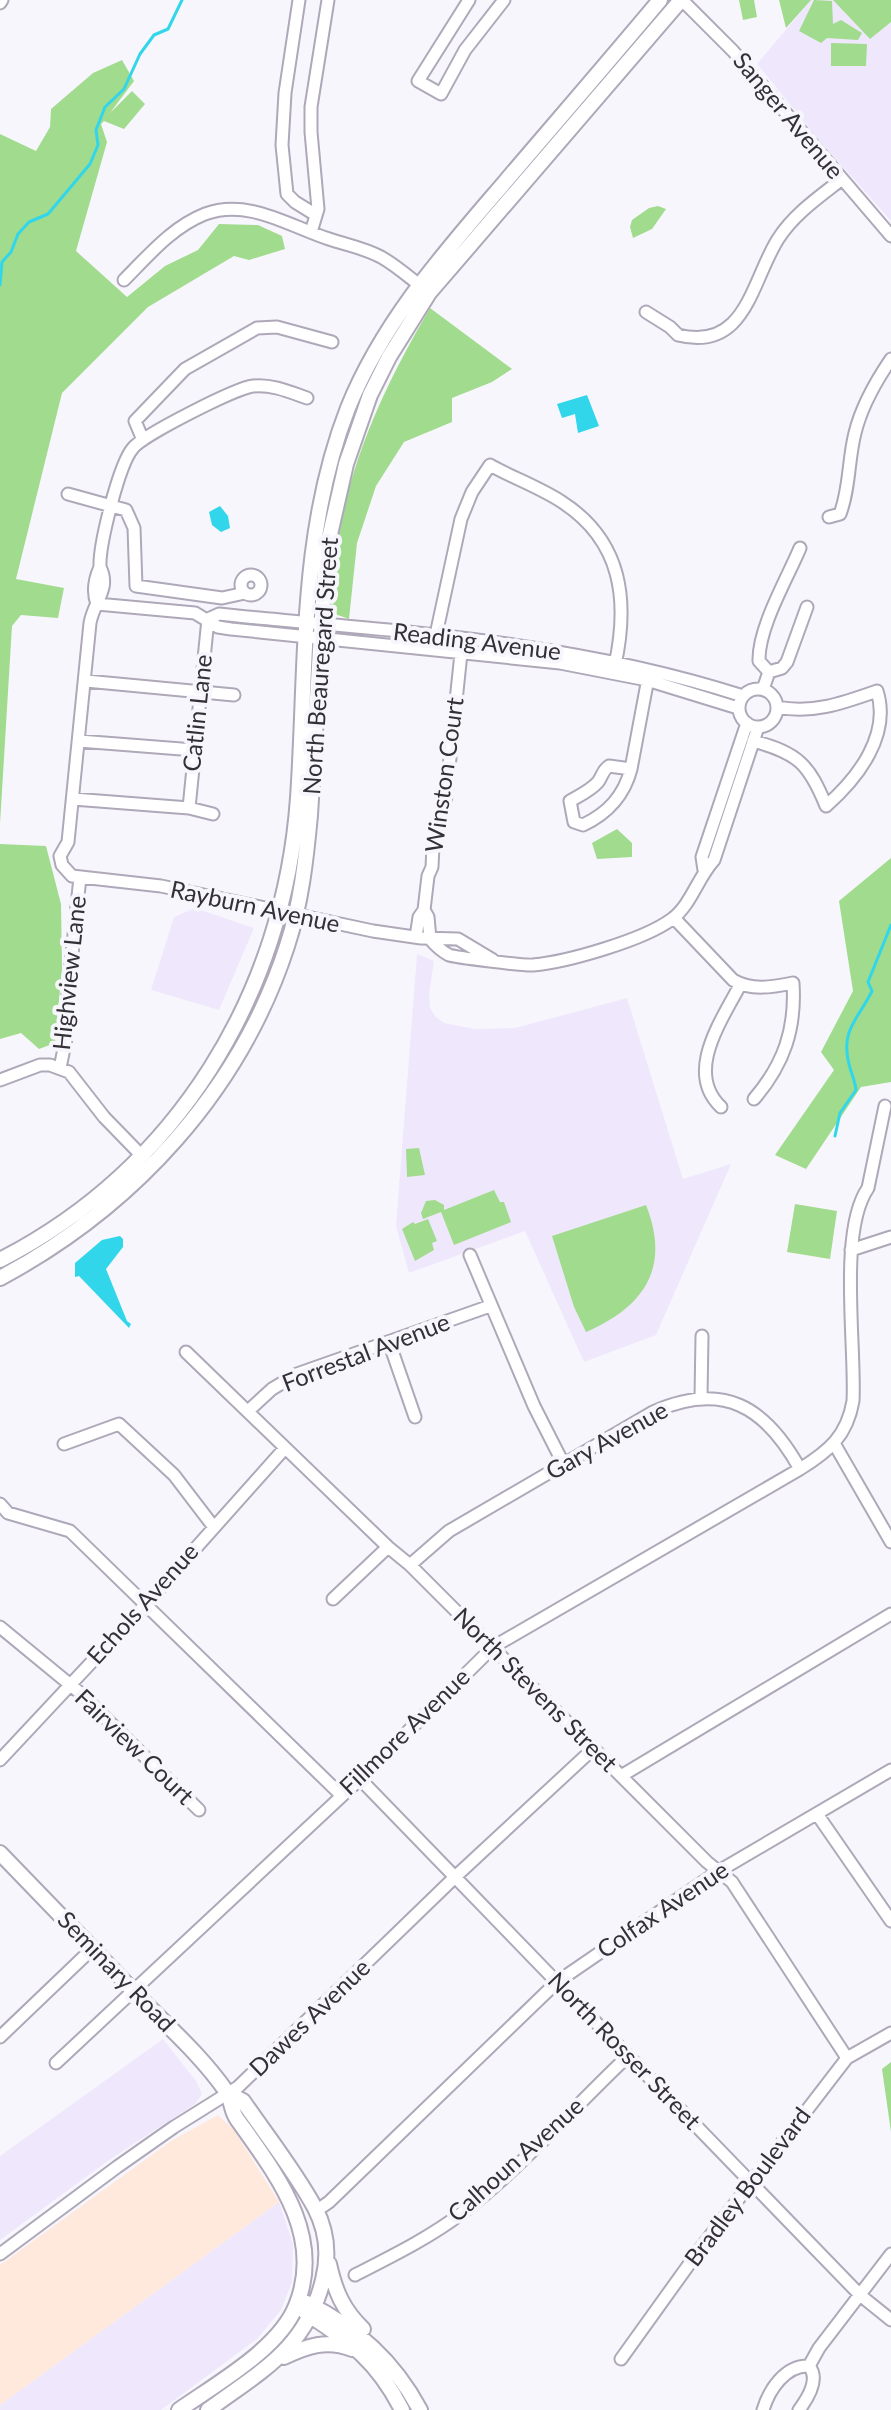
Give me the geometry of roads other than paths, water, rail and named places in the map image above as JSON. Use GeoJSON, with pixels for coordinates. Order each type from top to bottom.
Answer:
{"type":"FeatureCollection","features":[{"type":"Feature","properties":{"kind":"main road","name":"North Beauregard Street"},"geometry":{"type":"LineString","coordinates":[[0,1260],[84,1205],[141,1155],[188,1101],[239,1023],[288,915],[307,856],[313,630],[330,530],[346,464],[370,395],[424,289],[660,0]]}},
{"type":"Feature","properties":{"kind":"main road","name":"North Beauregard Street"},"geometry":{"type":"LineString","coordinates":[[424,289],[681,0]]}},
{"type":"Feature","properties":{"kind":"main road","name":"North Beauregard Street"},"geometry":{"type":"LineString","coordinates":[[0,1278],[69,1237],[101,1212],[188,1126],[223,1079],[261,1011],[287,946],[288,915]]}},
{"type":"Feature","properties":{"kind":"main road","name":"Seminary Road"},"geometry":{"type":"LineString","coordinates":[[0,1853],[202,2062],[229,2094],[243,2101],[316,2211],[328,2258],[313,2312]]}},
{"type":"Feature","properties":{"kind":"main road","name":"Seminary Road"},"geometry":{"type":"LineString","coordinates":[[229,2094],[233,2114],[268,2164],[299,2221],[304,2238],[305,2268],[297,2303]]}},
{"type":"Feature","properties":{"kind":"main road"},"geometry":{"type":"LineString","coordinates":[[328,2258],[345,2310],[406,2383],[420,2410]]}},
{"type":"Feature","properties":{"kind":"main road"},"geometry":{"type":"LineString","coordinates":[[179,2410],[264,2348],[297,2303],[357,2333],[385,2358]]}},
{"type":"Feature","properties":{"kind":"main road"},"geometry":{"type":"LineString","coordinates":[[313,2312],[366,2356],[391,2387],[402,2410]]}},
{"type":"Feature","properties":{"kind":"main road"},"geometry":{"type":"LineString","coordinates":[[208,2410],[272,2363],[292,2344],[313,2312]]}},
{"type":"Feature","properties":{"kind":"main road"},"geometry":{"type":"LineString","coordinates":[[272,2363],[303,2348],[334,2343],[366,2356]]}},
{"type":"Feature","properties":{"kind":"street"},"geometry":{"type":"LineString","coordinates":[[299,0],[284,102],[282,145],[287,194],[316,215]]}},
{"type":"Feature","properties":{"kind":"street"},"geometry":{"type":"LineString","coordinates":[[311,232],[318,209],[311,107],[328,0]]}},
{"type":"Feature","properties":{"kind":"street"},"geometry":{"type":"LineString","coordinates":[[469,0],[418,81],[441,94],[465,50],[504,0]]}},
{"type":"Feature","properties":{"kind":"street","name":"Sanger Avenue"},"geometry":{"type":"LineString","coordinates":[[681,0],[733,51],[891,236]]}},
{"type":"Feature","properties":{"kind":"street"},"geometry":{"type":"LineString","coordinates":[[646,312],[678,335],[707,338],[722,333],[736,322],[745,309],[779,239],[793,219],[842,179]]}},
{"type":"Feature","properties":{"kind":"street"},"geometry":{"type":"LineString","coordinates":[[124,280],[165,238],[204,214],[226,209],[265,214],[364,248],[383,258],[424,289]]}},
{"type":"Feature","properties":{"kind":"street"},"geometry":{"type":"LineString","coordinates":[[143,440],[135,424],[136,419],[185,369],[257,328],[277,327],[332,342]]}},
{"type":"Feature","properties":{"kind":"street"},"geometry":{"type":"LineString","coordinates":[[829,517],[840,514],[845,500],[854,434],[869,397],[891,359]]}},
{"type":"Feature","properties":{"kind":"street"},"geometry":{"type":"LineString","coordinates":[[80,877],[70,864],[66,848],[90,623],[97,604],[94,595],[96,576],[126,457],[143,440],[250,386],[268,385],[307,398]]}},
{"type":"Feature","properties":{"kind":"street"},"geometry":{"type":"LineString","coordinates":[[434,642],[461,519],[472,492],[490,465],[562,502],[601,539],[614,565],[623,611],[614,667]]}},
{"type":"Feature","properties":{"kind":"street"},"geometry":{"type":"LineString","coordinates":[[68,494],[126,510],[134,528],[136,586],[218,596],[220,593],[245,591],[246,630]]}},
{"type":"Feature","properties":{"kind":"street"},"geometry":{"type":"LineString","coordinates":[[769,672],[759,661],[759,654],[767,626],[800,548]]}},
{"type":"Feature","properties":{"kind":"street","name":"Reading Avenue"},"geometry":{"type":"LineString","coordinates":[[97,604],[195,613],[218,627],[313,630]]}},
{"type":"Feature","properties":{"kind":"street"},"geometry":{"type":"LineString","coordinates":[[769,672],[782,668],[787,662],[807,607]]}},
{"type":"Feature","properties":{"kind":"street","name":"Reading Avenue"},"geometry":{"type":"LineString","coordinates":[[208,619],[219,614],[313,630],[462,645],[545,649],[743,696]]}},
{"type":"Feature","properties":{"kind":"street","name":"Catlin Lane"},"geometry":{"type":"LineString","coordinates":[[189,808],[208,619]]}},
{"type":"Feature","properties":{"kind":"street","name":"Winston Court"},"geometry":{"type":"LineString","coordinates":[[416,937],[419,917],[424,910],[433,846],[445,805],[462,645]]}},
{"type":"Feature","properties":{"kind":"street"},"geometry":{"type":"LineString","coordinates":[[763,689],[769,672]]}},
{"type":"Feature","properties":{"kind":"street"},"geometry":{"type":"LineString","coordinates":[[631,769],[616,766],[604,769],[588,791],[570,801],[574,822],[583,825],[593,821],[618,800],[631,769],[648,674]]}},
{"type":"Feature","properties":{"kind":"street","name":"Reading Avenue"},"geometry":{"type":"LineString","coordinates":[[648,674],[738,708]]}},
{"type":"Feature","properties":{"kind":"street"},"geometry":{"type":"LineString","coordinates":[[86,681],[234,695]]}},
{"type":"Feature","properties":{"kind":"street"},"geometry":{"type":"LineString","coordinates":[[752,725],[769,723],[777,707],[773,696],[763,689],[751,690],[743,696],[738,708],[752,725],[753,741],[714,860],[704,870],[674,918],[740,985],[765,987],[793,983],[793,1015],[787,1047],[776,1071],[754,1099]]}},
{"type":"Feature","properties":{"kind":"street"},"geometry":{"type":"LineString","coordinates":[[753,741],[780,749],[809,768],[826,806],[860,769],[881,724],[881,702],[877,691],[837,706],[794,710],[777,707]]}},
{"type":"Feature","properties":{"kind":"street"},"geometry":{"type":"LineString","coordinates":[[704,870],[702,857],[752,725]]}},
{"type":"Feature","properties":{"kind":"street"},"geometry":{"type":"LineString","coordinates":[[79,741],[194,750]]}},
{"type":"Feature","properties":{"kind":"street"},"geometry":{"type":"LineString","coordinates":[[73,799],[189,808],[213,814]]}},
{"type":"Feature","properties":{"kind":"street","name":"Rayburn Avenue"},"geometry":{"type":"LineString","coordinates":[[80,877],[161,886],[288,915],[416,937],[458,939],[493,960]]}},
{"type":"Feature","properties":{"kind":"street","name":"Highview Lane"},"geometry":{"type":"LineString","coordinates":[[60,1068],[68,1029],[68,993],[80,877]]}},
{"type":"Feature","properties":{"kind":"street","name":"Winston Court"},"geometry":{"type":"LineString","coordinates":[[424,910],[428,917],[430,939]]}},
{"type":"Feature","properties":{"kind":"street","name":"Rayburn Avenue"},"geometry":{"type":"LineString","coordinates":[[430,939],[451,956],[515,965],[546,963],[628,941],[674,918]]}},
{"type":"Feature","properties":{"kind":"street"},"geometry":{"type":"LineString","coordinates":[[721,1107],[708,1089],[705,1066],[708,1051],[740,985]]}},
{"type":"Feature","properties":{"kind":"street","name":"Highview Lane"},"geometry":{"type":"LineString","coordinates":[[0,1080],[40,1065],[69,1072],[104,1117],[141,1155]]}},
{"type":"Feature","properties":{"kind":"street"},"geometry":{"type":"LineString","coordinates":[[885,1106],[851,1250],[853,1401],[849,1422],[835,1445],[891,1542]]}},
{"type":"Feature","properties":{"kind":"street"},"geometry":{"type":"LineString","coordinates":[[851,1250],[891,1237]]}},
{"type":"Feature","properties":{"kind":"street"},"geometry":{"type":"LineString","coordinates":[[470,1255],[534,1406],[564,1465]]}},
{"type":"Feature","properties":{"kind":"street","name":"Forrestal Avenue"},"geometry":{"type":"LineString","coordinates":[[248,1411],[283,1381],[490,1306]]}},
{"type":"Feature","properties":{"kind":"street"},"geometry":{"type":"LineString","coordinates":[[701,1397],[702,1336]]}},
{"type":"Feature","properties":{"kind":"street"},"geometry":{"type":"LineString","coordinates":[[389,1342],[415,1417]]}},
{"type":"Feature","properties":{"kind":"street","name":"North Stevens Street"},"geometry":{"type":"LineString","coordinates":[[186,1352],[410,1565],[707,1862],[732,1882],[847,2058]]}},
{"type":"Feature","properties":{"kind":"street","name":"Gary Avenue"},"geometry":{"type":"LineString","coordinates":[[410,1565],[449,1531],[653,1412],[701,1397],[736,1404],[764,1420],[777,1432],[800,1469]]}},
{"type":"Feature","properties":{"kind":"street"},"geometry":{"type":"LineString","coordinates":[[64,1444],[119,1424],[174,1475],[213,1526]]}},
{"type":"Feature","properties":{"kind":"street","name":"Fillmore Avenue"},"geometry":{"type":"LineString","coordinates":[[56,2063],[340,1794],[360,1779],[493,1647],[800,1469],[835,1445]]}},
{"type":"Feature","properties":{"kind":"street","name":"Echols Avenue"},"geometry":{"type":"LineString","coordinates":[[0,1760],[145,1605],[285,1448]]}},
{"type":"Feature","properties":{"kind":"street"},"geometry":{"type":"LineString","coordinates":[[0,1504],[8,1513],[70,1531],[340,1794]]}},
{"type":"Feature","properties":{"kind":"street"},"geometry":{"type":"LineString","coordinates":[[333,1599],[388,1547]]}},
{"type":"Feature","properties":{"kind":"street"},"geometry":{"type":"LineString","coordinates":[[621,1776],[891,1614]]}},
{"type":"Feature","properties":{"kind":"street","name":"Fairview Court"},"geometry":{"type":"LineString","coordinates":[[0,1627],[79,1692],[199,1810]]}},
{"type":"Feature","properties":{"kind":"street","name":"Dawes Avenue"},"geometry":{"type":"LineString","coordinates":[[0,2254],[174,2127],[229,2094],[593,1749]]}},
{"type":"Feature","properties":{"kind":"street","name":"Colfax Avenue"},"geometry":{"type":"LineString","coordinates":[[316,2211],[329,2202],[557,1982],[719,1871],[891,1770]]}},
{"type":"Feature","properties":{"kind":"street","name":"North Rosser Street"},"geometry":{"type":"LineString","coordinates":[[360,1779],[860,2295],[891,2320]]}},
{"type":"Feature","properties":{"kind":"street"},"geometry":{"type":"LineString","coordinates":[[817,1814],[891,1921]]}},
{"type":"Feature","properties":{"kind":"street"},"geometry":{"type":"LineString","coordinates":[[0,2037],[93,1948]]}},
{"type":"Feature","properties":{"kind":"street","name":"Bradley Boulevard"},"geometry":{"type":"LineString","coordinates":[[621,2359],[847,2058],[891,2033]]}},
{"type":"Feature","properties":{"kind":"street","name":"Calhoun Avenue"},"geometry":{"type":"LineString","coordinates":[[355,2275],[461,2214],[538,2145],[627,2057]]}},
{"type":"Feature","properties":{"kind":"street"},"geometry":{"type":"LineString","coordinates":[[809,2366],[819,2348],[891,2254]]}},
{"type":"Feature","properties":{"kind":"street"},"geometry":{"type":"LineString","coordinates":[[763,2410],[778,2382],[801,2366],[809,2366]]}},
{"type":"Feature","properties":{"kind":"street"},"geometry":{"type":"LineString","coordinates":[[799,2410],[811,2389],[814,2376],[809,2366]]}},
{"type":"Feature","properties":{"kind":"water"},"geometry":{"type":"Polygon","coordinates":[[[587,395],[599,426],[578,433],[575,414],[562,418],[557,404],[587,395]]]}},
{"type":"Feature","properties":{"kind":"water"},"geometry":{"type":"Polygon","coordinates":[[[220,506],[228,516],[230,528],[221,532],[212,525],[209,512],[220,506]]]}},
{"type":"Feature","properties":{"kind":"water"},"geometry":{"type":"Polygon","coordinates":[[[120,1236],[123,1247],[106,1269],[127,1321],[131,1324],[129,1328],[79,1276],[75,1277],[75,1263],[102,1240],[120,1236]]]}},
{"type":"Feature","properties":{"kind":"waterway"},"geometry":{"type":"LineString","coordinates":[[0,285],[2,262],[11,252],[18,234],[29,222],[48,214],[90,164],[98,145],[96,130],[105,107],[124,89],[140,54],[154,35],[168,29],[182,0]]}},
{"type":"Feature","properties":{"kind":"waterway"},"geometry":{"type":"LineString","coordinates":[[835,1136],[840,1113],[856,1090],[847,1052],[849,1033],[872,991],[868,982],[891,925]]}}]}
